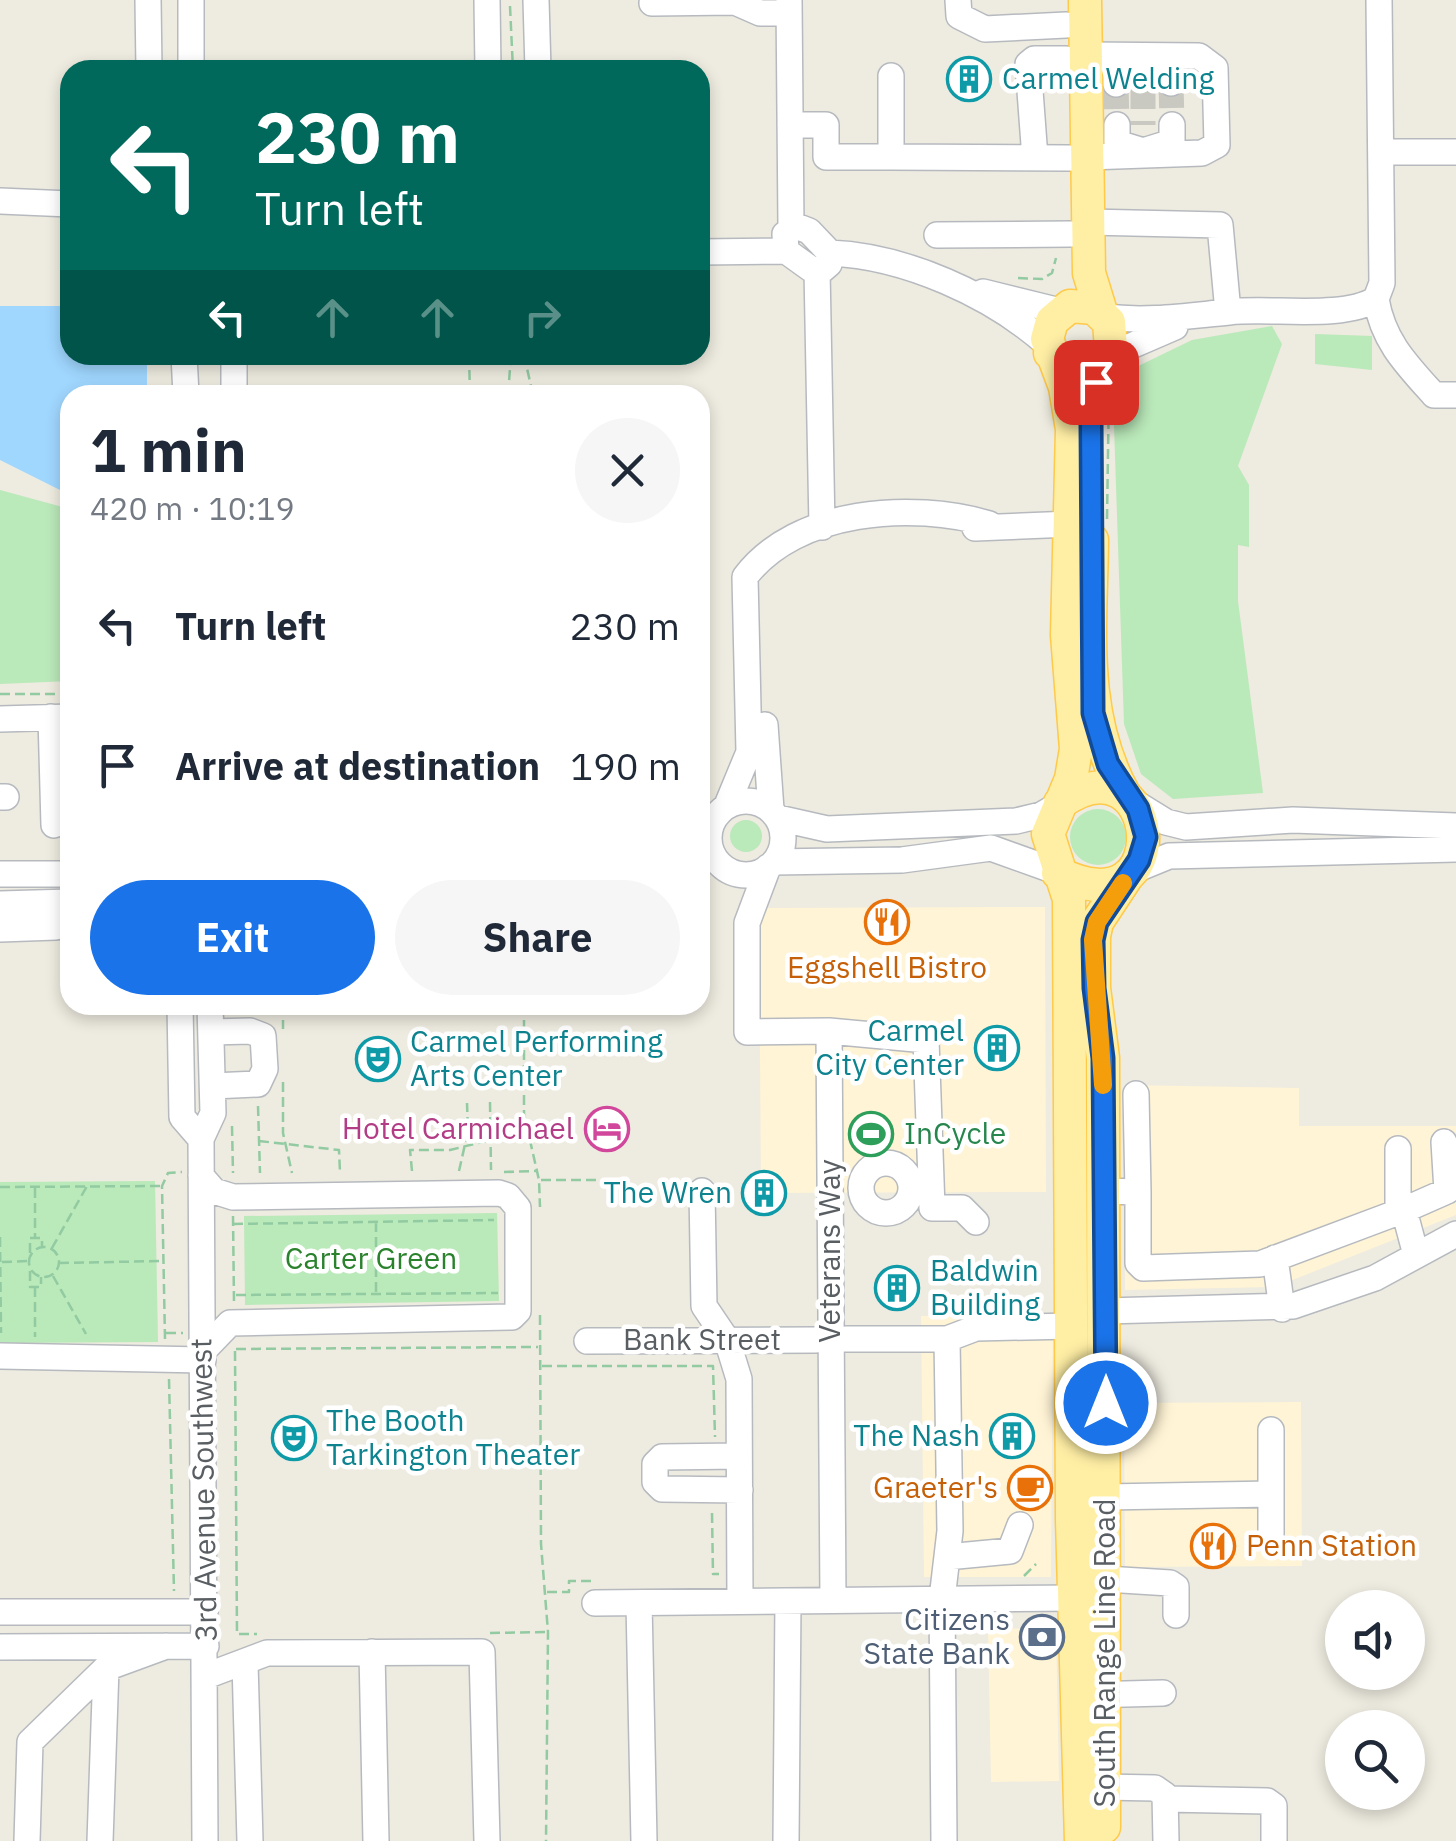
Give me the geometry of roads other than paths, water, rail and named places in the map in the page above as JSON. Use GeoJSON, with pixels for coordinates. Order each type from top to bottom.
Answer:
{"type":"FeatureCollection","features":[{"type":"Feature","properties":{"kind":"main road"},"geometry":{"type":"LineString","coordinates":[[1072,8],[1080,228],[1090,286],[1113,336],[1091,408],[1091,686],[1099,739],[1146,837],[1144,852],[1129,873],[1097,886],[1058,872],[1048,834],[1071,779],[1076,749],[1067,654],[1071,416],[1062,375],[1049,349],[1049,326],[1061,310],[1080,228]]}},
{"type":"Feature","properties":{"kind":"main road"},"geometry":{"type":"LineString","coordinates":[[1061,310],[1078,305],[1103,314]]}},
{"type":"Feature","properties":{"kind":"main road"},"geometry":{"type":"LineString","coordinates":[[1049,349],[1072,370],[1093,368],[1106,358]]}},
{"type":"Feature","properties":{"kind":"main road"},"geometry":{"type":"LineString","coordinates":[[1060,803],[1093,788],[1128,798]]}},
{"type":"Feature","properties":{"kind":"main road","name":"South Range Line Road"},"geometry":{"type":"LineString","coordinates":[[1058,872],[1068,893],[1071,1326],[1091,1695],[1103,1787],[1104,1841]]}},
{"type":"Feature","properties":{"kind":"main road","name":"South Range Line Road"},"geometry":{"type":"LineString","coordinates":[[1085,1585],[1106,1498],[1103,1058],[1094,988],[1093,940],[1097,922],[1129,873]]}},
{"type":"Feature","properties":{"kind":"main road","name":"South Range Line Road"},"geometry":{"type":"LineString","coordinates":[[1082,1841],[1091,1695]]}},
{"type":"Feature","properties":{"kind":"street"},"geometry":{"type":"LineString","coordinates":[[148,0],[149,60]]}},
{"type":"Feature","properties":{"kind":"street"},"geometry":{"type":"LineString","coordinates":[[191,0],[191,60]]}},
{"type":"Feature","properties":{"kind":"street"},"geometry":{"type":"LineString","coordinates":[[487,0],[488,60]]}},
{"type":"Feature","properties":{"kind":"street"},"geometry":{"type":"LineString","coordinates":[[536,0],[538,60]]}},
{"type":"Feature","properties":{"kind":"street"},"geometry":{"type":"LineString","coordinates":[[958,0],[959,16],[985,28],[1072,8]]}},
{"type":"Feature","properties":{"kind":"street"},"geometry":{"type":"LineString","coordinates":[[1379,0],[1382,283],[1376,300],[1380,324],[1392,348],[1434,395],[1456,395]]}},
{"type":"Feature","properties":{"kind":"street"},"geometry":{"type":"LineString","coordinates":[[652,3],[735,2],[760,12],[789,6],[789,239]]}},
{"type":"Feature","properties":{"kind":"street"},"geometry":{"type":"LineString","coordinates":[[790,125],[826,125],[826,156],[1078,158],[1202,153],[1217,145],[1216,68],[1199,56],[1116,70],[1116,84]]}},
{"type":"Feature","properties":{"kind":"street"},"geometry":{"type":"LineString","coordinates":[[1034,158],[1028,64],[1034,59],[1076,57],[1171,70],[1171,84]]}},
{"type":"Feature","properties":{"kind":"street"},"geometry":{"type":"LineString","coordinates":[[891,76],[891,157]]}},
{"type":"Feature","properties":{"kind":"street"},"geometry":{"type":"LineString","coordinates":[[1130,125],[1143,154]]}},
{"type":"Feature","properties":{"kind":"street"},"geometry":{"type":"LineString","coordinates":[[1143,154],[1172,142],[1172,125]]}},
{"type":"Feature","properties":{"kind":"street"},"geometry":{"type":"LineString","coordinates":[[1381,152],[1456,152]]}},
{"type":"Feature","properties":{"kind":"street"},"geometry":{"type":"LineString","coordinates":[[0,201],[60,204]]}},
{"type":"Feature","properties":{"kind":"street"},"geometry":{"type":"LineString","coordinates":[[938,235],[1220,225],[1228,312]]}},
{"type":"Feature","properties":{"kind":"street"},"geometry":{"type":"LineString","coordinates":[[710,251],[789,239],[808,231],[823,262],[830,525]]}},
{"type":"Feature","properties":{"kind":"street"},"geometry":{"type":"LineString","coordinates":[[823,262],[893,263],[949,285],[1019,323],[1049,349]]}},
{"type":"Feature","properties":{"kind":"street"},"geometry":{"type":"LineString","coordinates":[[949,285],[1061,310]]}},
{"type":"Feature","properties":{"kind":"street"},"geometry":{"type":"LineString","coordinates":[[1103,314],[1148,322],[1228,312],[1351,309],[1376,300]]}},
{"type":"Feature","properties":{"kind":"street"},"geometry":{"type":"LineString","coordinates":[[1106,358],[1198,318]]}},
{"type":"Feature","properties":{"kind":"street"},"geometry":{"type":"LineString","coordinates":[[715,812],[749,752],[745,577],[758,560],[830,525],[857,532],[959,532],[988,524],[1070,524]]}},
{"type":"Feature","properties":{"kind":"street"},"geometry":{"type":"LineString","coordinates":[[758,560],[774,814],[783,837],[747,924],[747,1032],[916,1036],[928,1043],[920,1186],[904,1204],[887,1212],[868,1206],[860,1189],[867,1171],[884,1163],[902,1169],[920,1186],[932,1208],[962,1208],[976,1222]]}},
{"type":"Feature","properties":{"kind":"street"},"geometry":{"type":"LineString","coordinates":[[0,719],[60,717]]}},
{"type":"Feature","properties":{"kind":"street"},"geometry":{"type":"LineString","coordinates":[[54,825],[60,771]]}},
{"type":"Feature","properties":{"kind":"street"},"geometry":{"type":"LineString","coordinates":[[1128,798],[1166,822],[1186,826],[1293,820],[1456,826]]}},
{"type":"Feature","properties":{"kind":"street"},"geometry":{"type":"LineString","coordinates":[[715,812],[751,801],[774,814],[827,829],[1016,821],[1041,816],[1060,803]]}},
{"type":"Feature","properties":{"kind":"street"},"geometry":{"type":"LineString","coordinates":[[716,864],[744,875],[771,864],[902,860],[991,848],[1058,872]]}},
{"type":"Feature","properties":{"kind":"street"},"geometry":{"type":"LineString","coordinates":[[1129,873],[1169,856],[1456,849]]}},
{"type":"Feature","properties":{"kind":"street"},"geometry":{"type":"LineString","coordinates":[[716,864],[747,924]]}},
{"type":"Feature","properties":{"kind":"street"},"geometry":{"type":"LineString","coordinates":[[0,874],[60,874]]}},
{"type":"Feature","properties":{"kind":"street"},"geometry":{"type":"LineString","coordinates":[[0,904],[60,902]]}},
{"type":"Feature","properties":{"kind":"street"},"geometry":{"type":"LineString","coordinates":[[0,928],[50,928],[60,921]]}},
{"type":"Feature","properties":{"kind":"street","name":"3rd Avenue Southwest"},"geometry":{"type":"LineString","coordinates":[[180,1015],[182,1117],[200,1140]]}},
{"type":"Feature","properties":{"kind":"street","name":"3rd Avenue Southwest"},"geometry":{"type":"LineString","coordinates":[[205,1841],[203,1356],[191,1174],[200,1140],[213,1113],[211,1015]]}},
{"type":"Feature","properties":{"kind":"street"},"geometry":{"type":"LineString","coordinates":[[212,1032],[250,1031],[263,1036],[265,1069],[270,1081],[213,1086]]}},
{"type":"Feature","properties":{"kind":"street","name":"Veterans Way"},"geometry":{"type":"LineString","coordinates":[[828,1031],[833,1600]]}},
{"type":"Feature","properties":{"kind":"street"},"geometry":{"type":"LineString","coordinates":[[1136,1094],[1140,1266],[1260,1264],[1401,1211],[1447,1191],[1444,1142]]}},
{"type":"Feature","properties":{"kind":"street"},"geometry":{"type":"LineString","coordinates":[[1398,1149],[1401,1211],[1416,1254]]}},
{"type":"Feature","properties":{"kind":"street"},"geometry":{"type":"LineString","coordinates":[[1104,1152],[1139,1160]]}},
{"type":"Feature","properties":{"kind":"street"},"geometry":{"type":"LineString","coordinates":[[0,1356],[203,1356],[230,1323],[376,1308],[512,1317],[518,1311],[518,1208],[508,1196],[233,1197],[191,1174]]}},
{"type":"Feature","properties":{"kind":"street"},"geometry":{"type":"LineString","coordinates":[[830,1189],[860,1189]]}},
{"type":"Feature","properties":{"kind":"street"},"geometry":{"type":"LineString","coordinates":[[702,1191],[704,1306],[727,1340],[739,1378],[740,1602]]}},
{"type":"Feature","properties":{"kind":"street"},"geometry":{"type":"LineString","coordinates":[[1104,1191],[1138,1192]]}},
{"type":"Feature","properties":{"kind":"street"},"geometry":{"type":"LineString","coordinates":[[1105,1311],[1282,1308],[1329,1297],[1456,1234]]}},
{"type":"Feature","properties":{"kind":"street"},"geometry":{"type":"LineString","coordinates":[[1275,1258],[1282,1308]]}},
{"type":"Feature","properties":{"kind":"street"},"geometry":{"type":"LineString","coordinates":[[846,1339],[947,1339],[976,1328],[1071,1326]]}},
{"type":"Feature","properties":{"kind":"street"},"geometry":{"type":"LineString","coordinates":[[941,1827],[947,1339]]}},
{"type":"Feature","properties":{"kind":"street","name":"Bank Street"},"geometry":{"type":"LineString","coordinates":[[588,1341],[816,1340]]}},
{"type":"Feature","properties":{"kind":"street"},"geometry":{"type":"LineString","coordinates":[[1270,1540],[1271,1430]]}},
{"type":"Feature","properties":{"kind":"street"},"geometry":{"type":"LineString","coordinates":[[739,1456],[662,1457],[655,1464],[655,1482],[662,1489],[740,1490]]}},
{"type":"Feature","properties":{"kind":"street"},"geometry":{"type":"LineString","coordinates":[[1106,1498],[1271,1494]]}},
{"type":"Feature","properties":{"kind":"street"},"geometry":{"type":"LineString","coordinates":[[947,1557],[1010,1551],[1020,1525]]}},
{"type":"Feature","properties":{"kind":"street"},"geometry":{"type":"LineString","coordinates":[[594,1604],[942,1599],[1085,1585],[1170,1584],[1176,1587],[1176,1615]]}},
{"type":"Feature","properties":{"kind":"street"},"geometry":{"type":"LineString","coordinates":[[786,1841],[788,1601]]}},
{"type":"Feature","properties":{"kind":"street"},"geometry":{"type":"LineString","coordinates":[[638,1603],[644,1841]]}},
{"type":"Feature","properties":{"kind":"street"},"geometry":{"type":"LineString","coordinates":[[0,1612],[205,1612]]}},
{"type":"Feature","properties":{"kind":"street"},"geometry":{"type":"LineString","coordinates":[[27,1841],[30,1742],[106,1668],[166,1646]]}},
{"type":"Feature","properties":{"kind":"street"},"geometry":{"type":"LineString","coordinates":[[0,1647],[206,1646]]}},
{"type":"Feature","properties":{"kind":"street"},"geometry":{"type":"LineString","coordinates":[[372,1652],[376,1841]]}},
{"type":"Feature","properties":{"kind":"street"},"geometry":{"type":"LineString","coordinates":[[206,1676],[267,1653],[482,1652],[487,1841]]}},
{"type":"Feature","properties":{"kind":"street"},"geometry":{"type":"LineString","coordinates":[[245,1663],[250,1841]]}},
{"type":"Feature","properties":{"kind":"street"},"geometry":{"type":"LineString","coordinates":[[100,1841],[106,1668]]}},
{"type":"Feature","properties":{"kind":"street"},"geometry":{"type":"LineString","coordinates":[[1091,1695],[1163,1694]]}},
{"type":"Feature","properties":{"kind":"street"},"geometry":{"type":"LineString","coordinates":[[1103,1787],[1155,1788],[1166,1800],[1166,1841]]}},
{"type":"Feature","properties":{"kind":"street"},"geometry":{"type":"LineString","coordinates":[[1166,1800],[1266,1800],[1274,1806],[1274,1841]]}},
{"type":"Feature","properties":{"kind":"water"},"geometry":{"type":"Polygon","coordinates":[[[0,306],[60,306],[60,365],[147,365],[147,385],[60,385],[60,490],[0,460],[0,306]]]}},
{"type":"Feature","properties":{"kind":"tunnel"},"geometry":{"type":"LineString","coordinates":[[1171,83],[1172,125]]}},
{"type":"Feature","properties":{"kind":"tunnel"},"geometry":{"type":"LineString","coordinates":[[1116,84],[1117,125]]}},
{"type":"Feature","properties":{"kind":"tunnel"},"geometry":{"type":"LineString","coordinates":[[1143,84],[1143,125]]}},
{"type":"Feature","properties":{"kind":"place","name":"Carmel Welding"},"geometry":{"type":"Point","coordinates":[969,79]}},
{"type":"Feature","properties":{"kind":"place","name":"Eggshell Bistro"},"geometry":{"type":"Point","coordinates":[887,922]}},
{"type":"Feature","properties":{"kind":"place","name":"Carmel City Center"},"geometry":{"type":"Point","coordinates":[997,1048]}},
{"type":"Feature","properties":{"kind":"place","name":"Carmel Performing Arts Center"},"geometry":{"type":"Point","coordinates":[378,1059]}},
{"type":"Feature","properties":{"kind":"place","name":"Hotel Carmichael"},"geometry":{"type":"Point","coordinates":[607,1129]}},
{"type":"Feature","properties":{"kind":"place","name":"InCycle"},"geometry":{"type":"Point","coordinates":[871,1134]}},
{"type":"Feature","properties":{"kind":"place","name":"The Wren"},"geometry":{"type":"Point","coordinates":[764,1193]}},
{"type":"Feature","properties":{"kind":"place","name":"Baldwin Building"},"geometry":{"type":"Point","coordinates":[897,1288]}},
{"type":"Feature","properties":{"kind":"place","name":"The Nash"},"geometry":{"type":"Point","coordinates":[1012,1436]}},
{"type":"Feature","properties":{"kind":"place","name":"The Booth Tarkington Theater"},"geometry":{"type":"Point","coordinates":[294,1438]}},
{"type":"Feature","properties":{"kind":"place","name":"Graeter's"},"geometry":{"type":"Point","coordinates":[1030,1488]}},
{"type":"Feature","properties":{"kind":"place","name":"Penn Station"},"geometry":{"type":"Point","coordinates":[1213,1546]}},
{"type":"Feature","properties":{"kind":"place","name":"Citizens State Bank"},"geometry":{"type":"Point","coordinates":[1042,1637]}},
{"type":"Feature","properties":{"kind":"park label","name":"Carter Green"},"geometry":{"type":"Point","coordinates":[371,1259]}}]}
